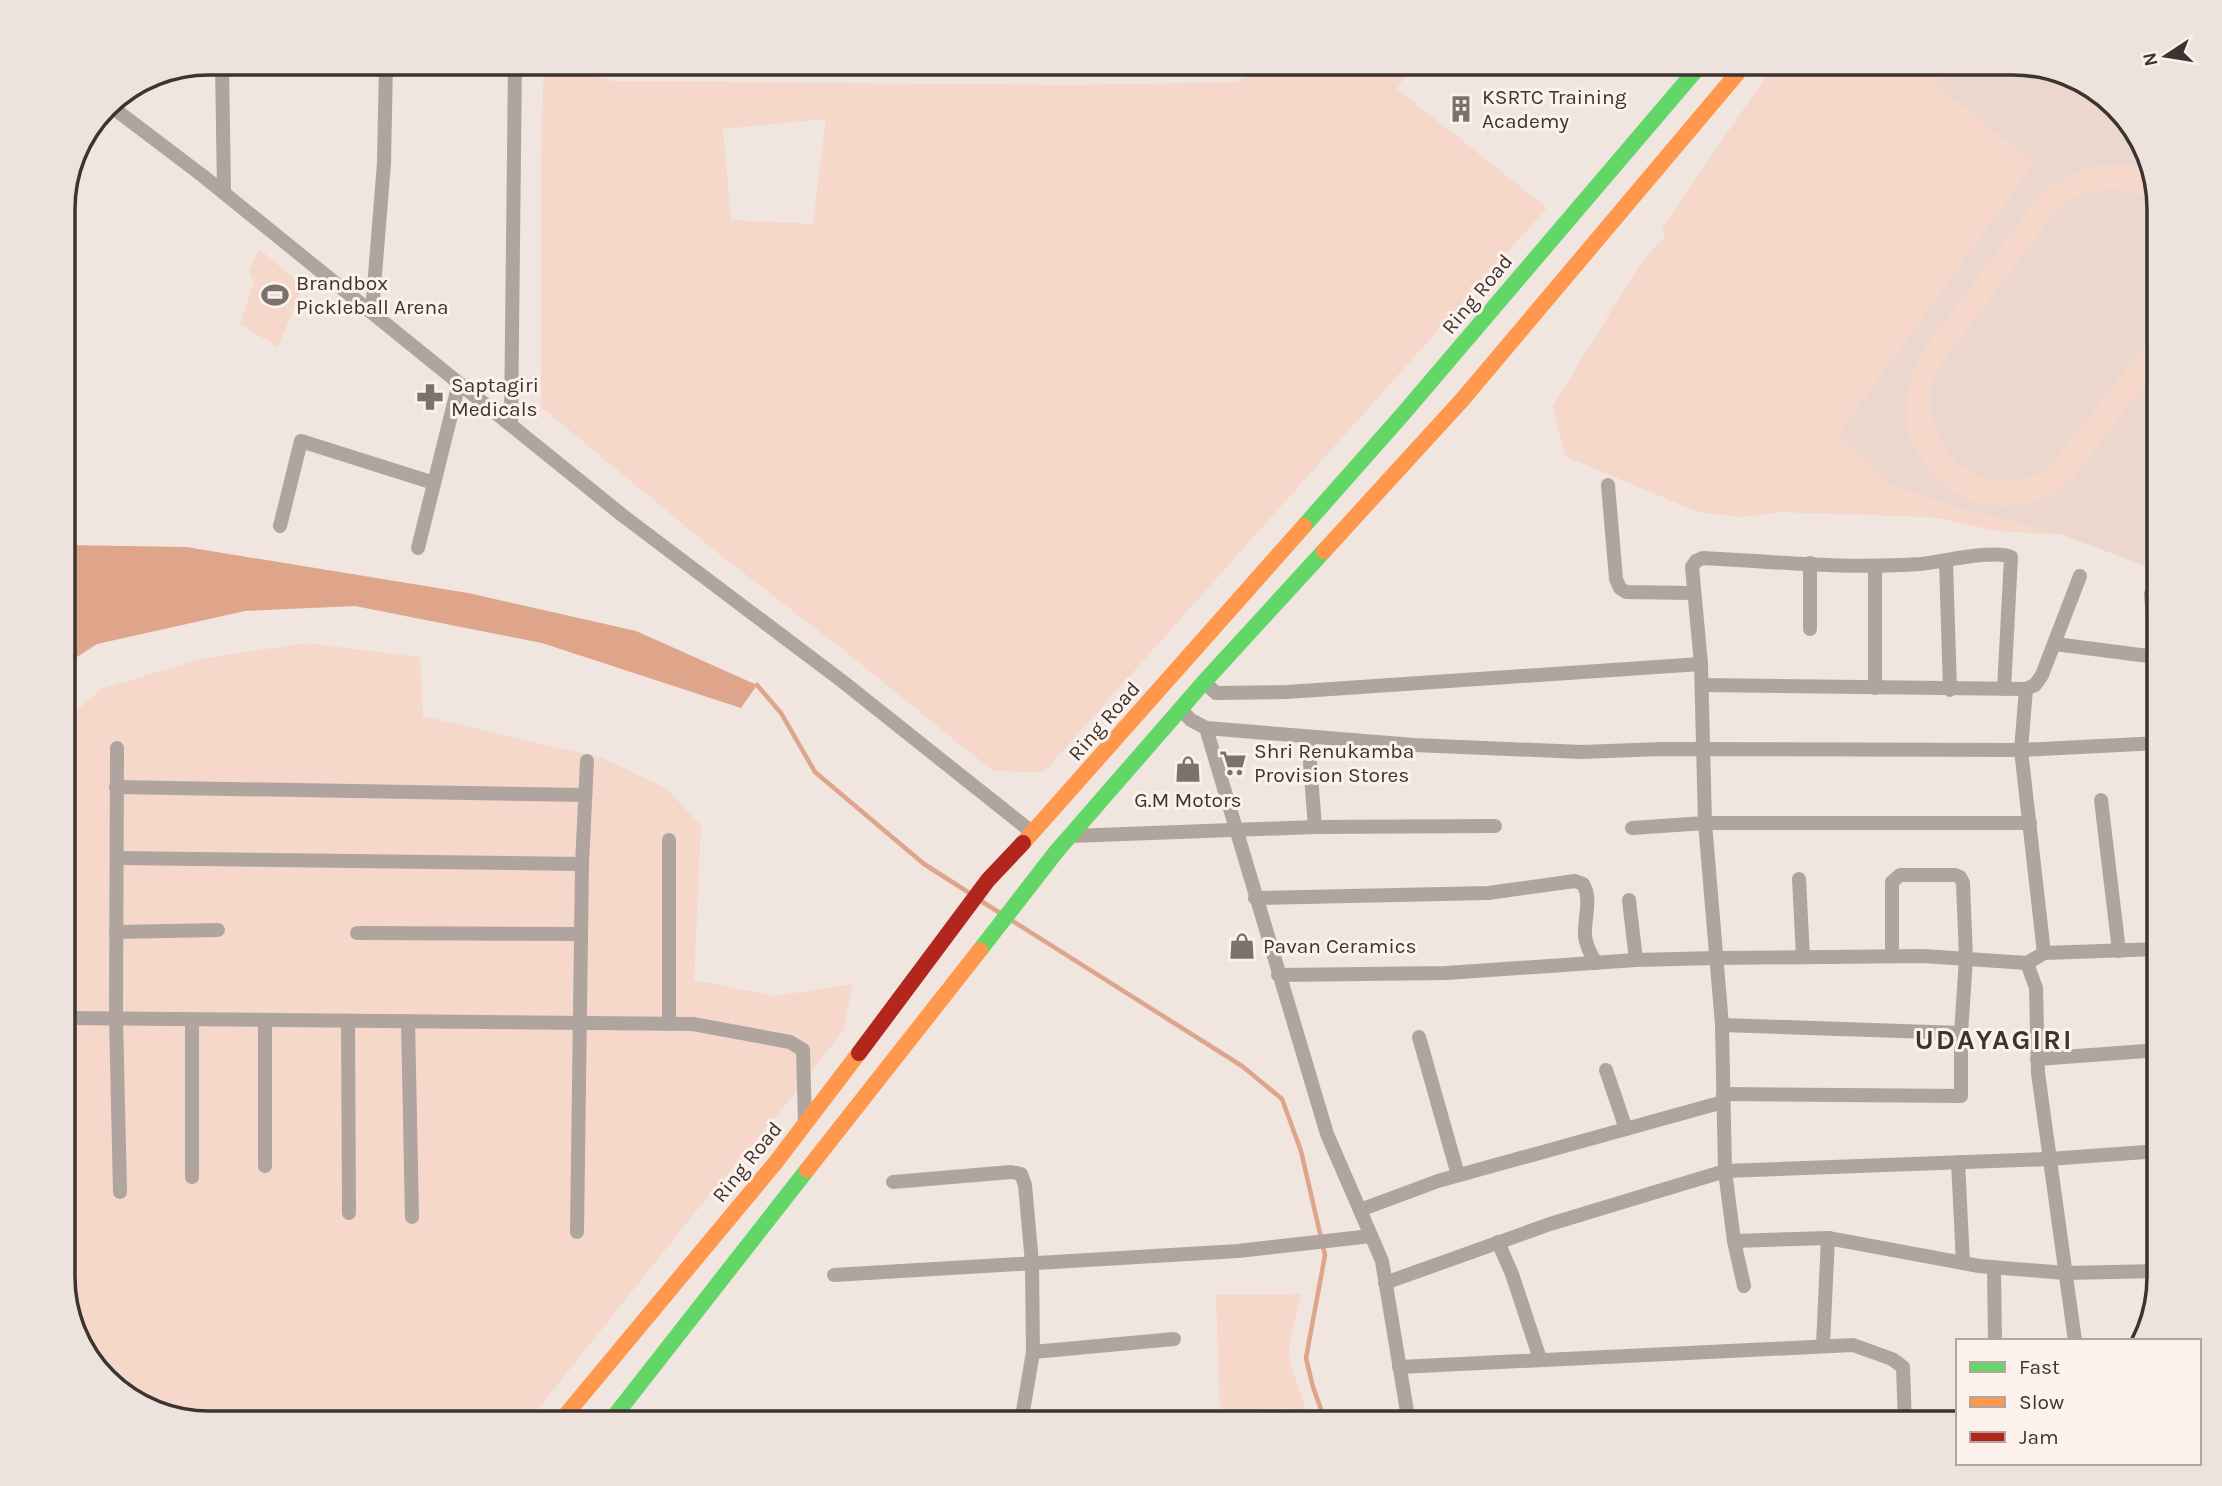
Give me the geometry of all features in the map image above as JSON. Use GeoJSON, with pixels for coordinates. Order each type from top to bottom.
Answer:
{"type":"FeatureCollection","features":[{"type":"Feature","properties":{"kind":"main road","name":"Ring Road"},"geometry":{"type":"LineString","coordinates":[[569,1411],[805,1124],[988,880],[1403,414],[1692,75]]}},
{"type":"Feature","properties":{"kind":"main road"},"geometry":{"type":"LineString","coordinates":[[618,1411],[1056,852],[1204,682],[1462,400],[1737,75]]}},
{"type":"Feature","properties":{"kind":"main road"},"geometry":{"type":"LineString","coordinates":[[1032,833],[1056,852]]}},
{"type":"Feature","properties":{"kind":"street"},"geometry":{"type":"LineString","coordinates":[[222,75],[224,193]]}},
{"type":"Feature","properties":{"kind":"street"},"geometry":{"type":"LineString","coordinates":[[372,312],[384,163],[386,75]]}},
{"type":"Feature","properties":{"kind":"street"},"geometry":{"type":"LineString","coordinates":[[511,424],[516,75]]}},
{"type":"Feature","properties":{"kind":"street"},"geometry":{"type":"LineString","coordinates":[[117,111],[224,193],[622,515],[842,681],[1032,833]]}},
{"type":"Feature","properties":{"kind":"street"},"geometry":{"type":"LineString","coordinates":[[418,548],[459,383]]}},
{"type":"Feature","properties":{"kind":"street"},"geometry":{"type":"LineString","coordinates":[[280,526],[301,441],[434,483]]}},
{"type":"Feature","properties":{"kind":"street"},"geometry":{"type":"LineString","coordinates":[[1608,485],[1616,579],[1620,588],[1626,592],[1693,593]]}},
{"type":"Feature","properties":{"kind":"street"},"geometry":{"type":"LineString","coordinates":[[1744,1286],[1734,1241],[1724,1171],[1722,1025],[1705,823],[1701,664],[1692,567],[1696,561],[1703,558],[1875,566],[1947,562],[1989,555],[2011,557],[2004,690]]}},
{"type":"Feature","properties":{"kind":"street"},"geometry":{"type":"LineString","coordinates":[[1947,562],[1950,690]]}},
{"type":"Feature","properties":{"kind":"street"},"geometry":{"type":"LineString","coordinates":[[1810,563],[1810,629]]}},
{"type":"Feature","properties":{"kind":"street"},"geometry":{"type":"LineString","coordinates":[[1875,566],[1875,688]]}},
{"type":"Feature","properties":{"kind":"street"},"geometry":{"type":"LineString","coordinates":[[1702,685],[2026,690],[2035,685],[2042,675],[2080,576]]}},
{"type":"Feature","properties":{"kind":"street"},"geometry":{"type":"LineString","coordinates":[[2055,644],[2147,658]]}},
{"type":"Feature","properties":{"kind":"street"},"geometry":{"type":"LineString","coordinates":[[1204,682],[1216,693],[1287,692],[1701,664]]}},
{"type":"Feature","properties":{"kind":"street"},"geometry":{"type":"LineString","coordinates":[[2026,690],[2021,750],[2044,953]]}},
{"type":"Feature","properties":{"kind":"street"},"geometry":{"type":"LineString","coordinates":[[1180,709],[1191,720],[1206,728],[1414,745],[1582,752],[2021,750],[2147,744]]}},
{"type":"Feature","properties":{"kind":"street"},"geometry":{"type":"LineString","coordinates":[[1206,728],[1327,1134],[1382,1261],[1407,1411]]}},
{"type":"Feature","properties":{"kind":"street"},"geometry":{"type":"LineString","coordinates":[[1308,737],[1315,827]]}},
{"type":"Feature","properties":{"kind":"street"},"geometry":{"type":"LineString","coordinates":[[117,748],[116,1018],[120,1192]]}},
{"type":"Feature","properties":{"kind":"street"},"geometry":{"type":"LineString","coordinates":[[577,1232],[582,864],[587,761]]}},
{"type":"Feature","properties":{"kind":"street"},"geometry":{"type":"LineString","coordinates":[[116,787],[586,795]]}},
{"type":"Feature","properties":{"kind":"street"},"geometry":{"type":"LineString","coordinates":[[2101,800],[2119,951]]}},
{"type":"Feature","properties":{"kind":"street"},"geometry":{"type":"LineString","coordinates":[[1632,828],[1705,823],[2030,823]]}},
{"type":"Feature","properties":{"kind":"street"},"geometry":{"type":"LineString","coordinates":[[1071,836],[1315,827],[1495,826]]}},
{"type":"Feature","properties":{"kind":"street"},"geometry":{"type":"LineString","coordinates":[[669,839],[669,1024]]}},
{"type":"Feature","properties":{"kind":"street"},"geometry":{"type":"LineString","coordinates":[[117,858],[582,864]]}},
{"type":"Feature","properties":{"kind":"street"},"geometry":{"type":"LineString","coordinates":[[1360,1210],[1458,1175],[1626,1129],[1723,1098],[1962,1096],[1961,1033],[1966,959],[1961,877],[1895,877],[1892,882],[1892,956]]}},
{"type":"Feature","properties":{"kind":"street"},"geometry":{"type":"LineString","coordinates":[[1799,879],[1803,957]]}},
{"type":"Feature","properties":{"kind":"street"},"geometry":{"type":"LineString","coordinates":[[1255,898],[1488,893],[1575,881],[1583,884],[1587,891],[1586,945],[1596,963]]}},
{"type":"Feature","properties":{"kind":"street"},"geometry":{"type":"LineString","coordinates":[[1629,900],[1636,960]]}},
{"type":"Feature","properties":{"kind":"street"},"geometry":{"type":"LineString","coordinates":[[116,932],[218,930]]}},
{"type":"Feature","properties":{"kind":"street"},"geometry":{"type":"LineString","coordinates":[[357,933],[581,934]]}},
{"type":"Feature","properties":{"kind":"street"},"geometry":{"type":"LineString","coordinates":[[1278,975],[1446,973],[1636,960],[1715,958],[1892,956],[2027,963],[2044,953],[2147,950]]}},
{"type":"Feature","properties":{"kind":"street"},"geometry":{"type":"LineString","coordinates":[[2027,963],[2036,988],[2037,1059],[2075,1339]]}},
{"type":"Feature","properties":{"kind":"street"},"geometry":{"type":"LineString","coordinates":[[76,1018],[693,1024],[790,1042],[803,1050],[805,1124]]}},
{"type":"Feature","properties":{"kind":"street"},"geometry":{"type":"LineString","coordinates":[[192,1019],[192,1177]]}},
{"type":"Feature","properties":{"kind":"street"},"geometry":{"type":"LineString","coordinates":[[265,1020],[265,1166]]}},
{"type":"Feature","properties":{"kind":"street"},"geometry":{"type":"LineString","coordinates":[[348,1021],[349,1213]]}},
{"type":"Feature","properties":{"kind":"street"},"geometry":{"type":"LineString","coordinates":[[408,1021],[412,1217]]}},
{"type":"Feature","properties":{"kind":"street"},"geometry":{"type":"LineString","coordinates":[[1722,1025],[1961,1033]]}},
{"type":"Feature","properties":{"kind":"street"},"geometry":{"type":"LineString","coordinates":[[1419,1037],[1458,1175]]}},
{"type":"Feature","properties":{"kind":"street"},"geometry":{"type":"LineString","coordinates":[[2037,1059],[2147,1051]]}},
{"type":"Feature","properties":{"kind":"street"},"geometry":{"type":"LineString","coordinates":[[1606,1070],[1626,1129]]}},
{"type":"Feature","properties":{"kind":"street"},"geometry":{"type":"LineString","coordinates":[[1385,1283],[1550,1224],[1724,1171],[2049,1159],[2147,1152]]}},
{"type":"Feature","properties":{"kind":"street"},"geometry":{"type":"LineString","coordinates":[[1958,1163],[1963,1263]]}},
{"type":"Feature","properties":{"kind":"street"},"geometry":{"type":"LineString","coordinates":[[893,1182],[1011,1172],[1021,1174],[1025,1185],[1031,1263],[1033,1353],[1023,1411]]}},
{"type":"Feature","properties":{"kind":"street"},"geometry":{"type":"LineString","coordinates":[[834,1275],[1238,1251],[1371,1236]]}},
{"type":"Feature","properties":{"kind":"street"},"geometry":{"type":"LineString","coordinates":[[1734,1241],[1828,1238],[1994,1267],[2065,1273],[2147,1271]]}},
{"type":"Feature","properties":{"kind":"street"},"geometry":{"type":"LineString","coordinates":[[1823,1345],[1828,1238]]}},
{"type":"Feature","properties":{"kind":"street"},"geometry":{"type":"LineString","coordinates":[[1498,1242],[1512,1274],[1539,1360]]}},
{"type":"Feature","properties":{"kind":"street"},"geometry":{"type":"LineString","coordinates":[[1994,1267],[1995,1339]]}},
{"type":"Feature","properties":{"kind":"street"},"geometry":{"type":"LineString","coordinates":[[1033,1353],[1174,1339]]}},
{"type":"Feature","properties":{"kind":"street"},"geometry":{"type":"LineString","coordinates":[[1399,1367],[1853,1345],[1892,1359],[1903,1367],[1905,1411]]}},
{"type":"Feature","properties":{"kind":"shaded area"},"geometry":{"type":"Polygon","coordinates":[[[544,75],[592,75],[613,81],[1070,85],[1237,82],[1246,75],[1405,75],[1397,89],[1547,208],[1044,772],[993,771],[719,554],[541,407],[544,75]],[[826,119],[723,129],[731,220],[813,224],[826,119]]]}},
{"type":"Feature","properties":{"kind":"shaded area"},"geometry":{"type":"Polygon","coordinates":[[[1767,75],[1943,75],[1936,85],[2034,163],[1838,435],[1894,486],[1952,506],[2060,534],[1998,531],[1933,517],[1782,512],[1741,517],[1698,512],[1565,456],[1553,406],[1641,263],[1665,237],[1662,228],[1767,75]]]}},
{"type":"Feature","properties":{"kind":"shaded area"},"geometry":{"type":"Polygon","coordinates":[[[1769,75],[2031,76],[2064,85],[2080,93],[2101,108],[2124,135],[2140,166],[2144,183],[2147,209],[2147,567],[2060,534],[1998,531],[1933,517],[1782,512],[1741,517],[1698,512],[1565,456],[1553,406],[1641,263],[1665,237],[1662,228],[1769,75]]]}},
{"type":"Feature","properties":{"kind":"shaded area"},"geometry":{"type":"Polygon","coordinates":[[[2123,164],[2140,168],[2146,196],[2129,191],[2094,191],[2073,198],[2055,211],[1942,362],[1931,387],[1932,418],[1945,447],[1966,470],[1980,477],[2014,480],[2045,473],[2147,342],[2147,382],[2067,484],[2046,497],[2028,503],[2010,506],[1976,502],[1945,486],[1914,447],[1906,414],[1913,373],[1921,353],[2044,190],[2089,167],[2123,164]]]}},
{"type":"Feature","properties":{"kind":"shaded area"},"geometry":{"type":"Polygon","coordinates":[[[259,249],[303,286],[278,347],[240,324],[254,283],[249,271],[259,249]]]}},
{"type":"Feature","properties":{"kind":"shaded area"},"geometry":{"type":"Polygon","coordinates":[[[76,545],[186,547],[468,593],[636,631],[757,685],[741,708],[542,643],[355,606],[245,611],[97,644],[76,658],[76,545]]]}},
{"type":"Feature","properties":{"kind":"shaded area"},"geometry":{"type":"Polygon","coordinates":[[[305,643],[420,657],[423,716],[602,758],[666,788],[701,826],[694,980],[774,996],[853,984],[843,1031],[537,1411],[209,1411],[183,1408],[150,1397],[121,1378],[108,1365],[89,1336],[82,1320],[76,1286],[76,710],[102,689],[200,659],[305,643]]]}},
{"type":"Feature","properties":{"kind":"shaded area"},"geometry":{"type":"Polygon","coordinates":[[[1301,1294],[1289,1343],[1290,1364],[1307,1411],[1290,1411],[1289,1408],[1220,1411],[1216,1295],[1301,1294]]]}},
{"type":"Feature","properties":{"kind":"waterway"},"geometry":{"type":"LineString","coordinates":[[757,685],[781,713],[815,772],[924,864],[971,894]]}},
{"type":"Feature","properties":{"kind":"waterway"},"geometry":{"type":"LineString","coordinates":[[981,901],[1000,913]]}},
{"type":"Feature","properties":{"kind":"waterway"},"geometry":{"type":"LineString","coordinates":[[1011,920],[1242,1066],[1282,1099],[1301,1151],[1325,1255],[1306,1358],[1322,1411]]}},
{"type":"Feature","properties":{"kind":"traffic: fast"},"geometry":{"type":"LineString","coordinates":[[1304,526],[1692,75]]}},
{"type":"Feature","properties":{"kind":"traffic: fast"},"geometry":{"type":"LineString","coordinates":[[980,950],[1056,852],[1204,682],[1324,551]]}},
{"type":"Feature","properties":{"kind":"traffic: fast"},"geometry":{"type":"LineString","coordinates":[[618,1411],[807,1170]]}},
{"type":"Feature","properties":{"kind":"traffic: slow"},"geometry":{"type":"LineString","coordinates":[[1324,551],[1462,400],[1736,75]]}},
{"type":"Feature","properties":{"kind":"traffic: slow"},"geometry":{"type":"LineString","coordinates":[[1023,843],[1304,526]]}},
{"type":"Feature","properties":{"kind":"traffic: slow"},"geometry":{"type":"LineString","coordinates":[[807,1170],[980,950]]}},
{"type":"Feature","properties":{"kind":"traffic: slow"},"geometry":{"type":"LineString","coordinates":[[569,1411],[776,1162],[859,1053]]}},
{"type":"Feature","properties":{"kind":"traffic: jam"},"geometry":{"type":"LineString","coordinates":[[859,1053],[988,880],[1023,843]]}},
{"type":"Feature","properties":{"kind":"place","name":"KSRTC Training Academy"},"geometry":{"type":"Point","coordinates":[1461,109]}},
{"type":"Feature","properties":{"kind":"place","name":"Brandbox Pickleball Arena"},"geometry":{"type":"Point","coordinates":[275,295]}},
{"type":"Feature","properties":{"kind":"place","name":"Saptagiri Medicals"},"geometry":{"type":"Point","coordinates":[430,397]}},
{"type":"Feature","properties":{"kind":"place","name":"Shri Renukamba Provision Stores"},"geometry":{"type":"Point","coordinates":[1233,763]}},
{"type":"Feature","properties":{"kind":"place","name":"G.M Motors"},"geometry":{"type":"Point","coordinates":[1188,769]}},
{"type":"Feature","properties":{"kind":"place","name":"Pavan Ceramics"},"geometry":{"type":"Point","coordinates":[1242,946]}},
{"type":"Feature","properties":{"kind":"district","name":"UDAYAGIRI"},"geometry":{"type":"Point","coordinates":[1994,1039]}}]}
